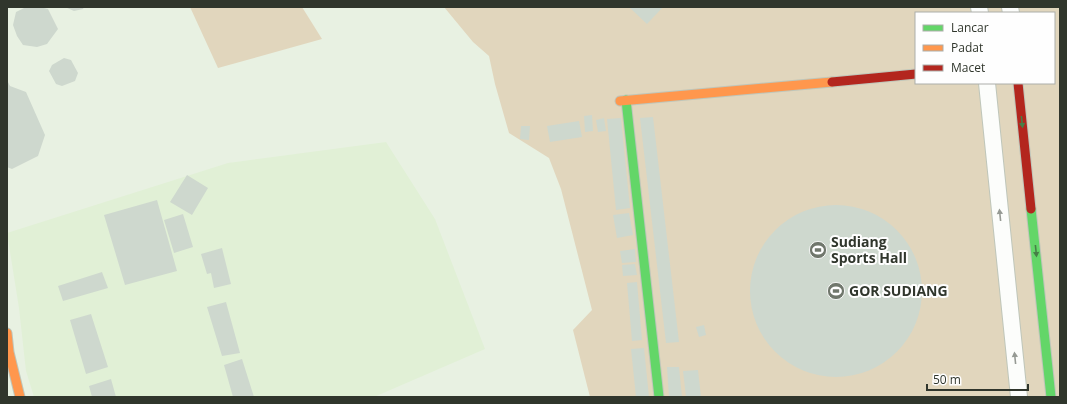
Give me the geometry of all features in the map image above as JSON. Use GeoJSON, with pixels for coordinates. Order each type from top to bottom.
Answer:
{"type":"FeatureCollection","features":[{"type":"Feature","properties":{"kind":"street"},"geometry":{"type":"LineString","coordinates":[[659,397],[623,101],[915,74]]}},
{"type":"Feature","properties":{"kind":"street"},"geometry":{"type":"LineString","coordinates":[[987,84],[1019,397]]}},
{"type":"Feature","properties":{"kind":"street"},"geometry":{"type":"LineString","coordinates":[[1018,84],[1047,396]]}},
{"type":"Feature","properties":{"kind":"street"},"geometry":{"type":"LineString","coordinates":[[7,333],[9,352],[20,397]]}},
{"type":"Feature","properties":{"kind":"shaded area"},"geometry":{"type":"Polygon","coordinates":[[[190,7],[302,7],[322,39],[218,68],[190,7]]]}},
{"type":"Feature","properties":{"kind":"shaded area","name":"Sudiang Sports Hall"},"geometry":{"type":"Polygon","coordinates":[[[444,7],[1060,7],[1060,397],[590,397],[573,330],[592,310],[561,189],[549,158],[509,133],[495,84],[489,56],[473,42],[444,7]]]}},
{"type":"Feature","properties":{"kind":"shaded area"},"geometry":{"type":"Polygon","coordinates":[[[386,142],[435,219],[485,349],[374,397],[34,397],[26,371],[19,308],[7,233],[228,163],[386,142]]]}},
{"type":"Feature","properties":{"kind":"building"},"geometry":{"type":"Polygon","coordinates":[[[26,7],[40,7],[48,9],[58,29],[47,44],[37,47],[23,45],[17,36],[13,25],[16,12],[26,7]]]}},
{"type":"Feature","properties":{"kind":"building"},"geometry":{"type":"Polygon","coordinates":[[[65,7],[84,7],[83,9],[74,11],[65,7]]]}},
{"type":"Feature","properties":{"kind":"building"},"geometry":{"type":"Polygon","coordinates":[[[629,7],[663,7],[647,24],[629,7]]]}},
{"type":"Feature","properties":{"kind":"building"},"geometry":{"type":"Polygon","coordinates":[[[64,58],[71,60],[78,73],[75,81],[62,86],[56,84],[49,71],[52,65],[64,58]]]}},
{"type":"Feature","properties":{"kind":"building"},"geometry":{"type":"Polygon","coordinates":[[[7,80],[10,86],[26,92],[45,135],[38,156],[12,169],[7,167],[7,80]]]}},
{"type":"Feature","properties":{"kind":"building"},"geometry":{"type":"Polygon","coordinates":[[[592,115],[593,131],[585,132],[584,116],[592,115]]]}},
{"type":"Feature","properties":{"kind":"building"},"geometry":{"type":"Polygon","coordinates":[[[653,117],[679,342],[666,343],[640,118],[653,117]]]}},
{"type":"Feature","properties":{"kind":"building"},"geometry":{"type":"Polygon","coordinates":[[[604,118],[606,131],[598,132],[596,120],[604,118]]]}},
{"type":"Feature","properties":{"kind":"building"},"geometry":{"type":"Polygon","coordinates":[[[621,118],[630,208],[616,210],[607,119],[621,118]]]}},
{"type":"Feature","properties":{"kind":"building"},"geometry":{"type":"Polygon","coordinates":[[[579,121],[582,137],[550,142],[547,126],[579,121]]]}},
{"type":"Feature","properties":{"kind":"building"},"geometry":{"type":"Polygon","coordinates":[[[521,126],[530,126],[529,140],[520,139],[521,126]]]}},
{"type":"Feature","properties":{"kind":"building"},"geometry":{"type":"Polygon","coordinates":[[[187,175],[208,188],[192,215],[170,202],[187,175]]]}},
{"type":"Feature","properties":{"kind":"building"},"geometry":{"type":"Polygon","coordinates":[[[157,200],[177,271],[125,285],[104,215],[157,200]]]}},
{"type":"Feature","properties":{"kind":"building","name":"GOR SUDIANG"},"geometry":{"type":"Polygon","coordinates":[[[836,205],[853,207],[869,212],[884,220],[897,230],[907,243],[915,258],[920,274],[922,291],[920,308],[915,324],[907,339],[897,352],[884,362],[869,370],[853,375],[836,377],[819,375],[803,370],[788,362],[775,352],[765,339],[757,324],[752,308],[750,291],[752,274],[757,258],[765,243],[775,230],[788,220],[803,212],[819,207],[836,205]]]}},
{"type":"Feature","properties":{"kind":"building"},"geometry":{"type":"Polygon","coordinates":[[[629,213],[633,235],[617,238],[613,215],[629,213]]]}},
{"type":"Feature","properties":{"kind":"building"},"geometry":{"type":"Polygon","coordinates":[[[183,214],[193,247],[174,253],[164,220],[183,214]]]}},
{"type":"Feature","properties":{"kind":"building"},"geometry":{"type":"Polygon","coordinates":[[[222,248],[231,284],[214,288],[211,273],[207,274],[201,254],[222,248]]]}},
{"type":"Feature","properties":{"kind":"building"},"geometry":{"type":"Polygon","coordinates":[[[635,249],[636,262],[622,263],[620,251],[635,249]]]}},
{"type":"Feature","properties":{"kind":"building"},"geometry":{"type":"Polygon","coordinates":[[[635,264],[637,275],[623,276],[622,265],[635,264]]]}},
{"type":"Feature","properties":{"kind":"building"},"geometry":{"type":"Polygon","coordinates":[[[102,272],[108,288],[63,301],[58,286],[102,272]]]}},
{"type":"Feature","properties":{"kind":"building"},"geometry":{"type":"Polygon","coordinates":[[[637,282],[642,340],[632,341],[627,283],[637,282]]]}},
{"type":"Feature","properties":{"kind":"building"},"geometry":{"type":"Polygon","coordinates":[[[226,302],[240,353],[222,356],[207,307],[226,302]]]}},
{"type":"Feature","properties":{"kind":"building"},"geometry":{"type":"Polygon","coordinates":[[[91,314],[108,367],[86,374],[70,320],[91,314]]]}},
{"type":"Feature","properties":{"kind":"building"},"geometry":{"type":"Polygon","coordinates":[[[704,325],[706,335],[699,337],[696,327],[704,325]]]}},
{"type":"Feature","properties":{"kind":"building"},"geometry":{"type":"Polygon","coordinates":[[[644,348],[649,397],[636,397],[631,349],[644,348]]]}},
{"type":"Feature","properties":{"kind":"building"},"geometry":{"type":"Polygon","coordinates":[[[242,359],[254,397],[233,397],[224,365],[242,359]]]}},
{"type":"Feature","properties":{"kind":"building"},"geometry":{"type":"Polygon","coordinates":[[[667,367],[679,367],[682,397],[669,397],[667,367]]]}},
{"type":"Feature","properties":{"kind":"building"},"geometry":{"type":"Polygon","coordinates":[[[698,370],[701,397],[686,397],[683,371],[698,370]]]}},
{"type":"Feature","properties":{"kind":"building"},"geometry":{"type":"Polygon","coordinates":[[[111,379],[116,397],[92,397],[89,386],[111,379]]]}},
{"type":"Feature","properties":{"kind":"traffic: fast"},"geometry":{"type":"LineString","coordinates":[[626,100],[659,397]]}},
{"type":"Feature","properties":{"kind":"traffic: fast"},"geometry":{"type":"LineString","coordinates":[[1031,209],[1051,397]]}},
{"type":"Feature","properties":{"kind":"traffic: slow"},"geometry":{"type":"LineString","coordinates":[[620,101],[832,82]]}},
{"type":"Feature","properties":{"kind":"traffic: slow"},"geometry":{"type":"LineString","coordinates":[[7,333],[9,352],[20,397]]}},
{"type":"Feature","properties":{"kind":"traffic: jam"},"geometry":{"type":"LineString","coordinates":[[832,82],[915,74]]}},
{"type":"Feature","properties":{"kind":"traffic: jam"},"geometry":{"type":"LineString","coordinates":[[1018,84],[1031,209]]}},
{"type":"Feature","properties":{"kind":"place","name":"Sudiang Sports Hall"},"geometry":{"type":"Point","coordinates":[818,250]}},
{"type":"Feature","properties":{"kind":"place","name":"GOR SUDIANG"},"geometry":{"type":"Point","coordinates":[836,291]}}]}
